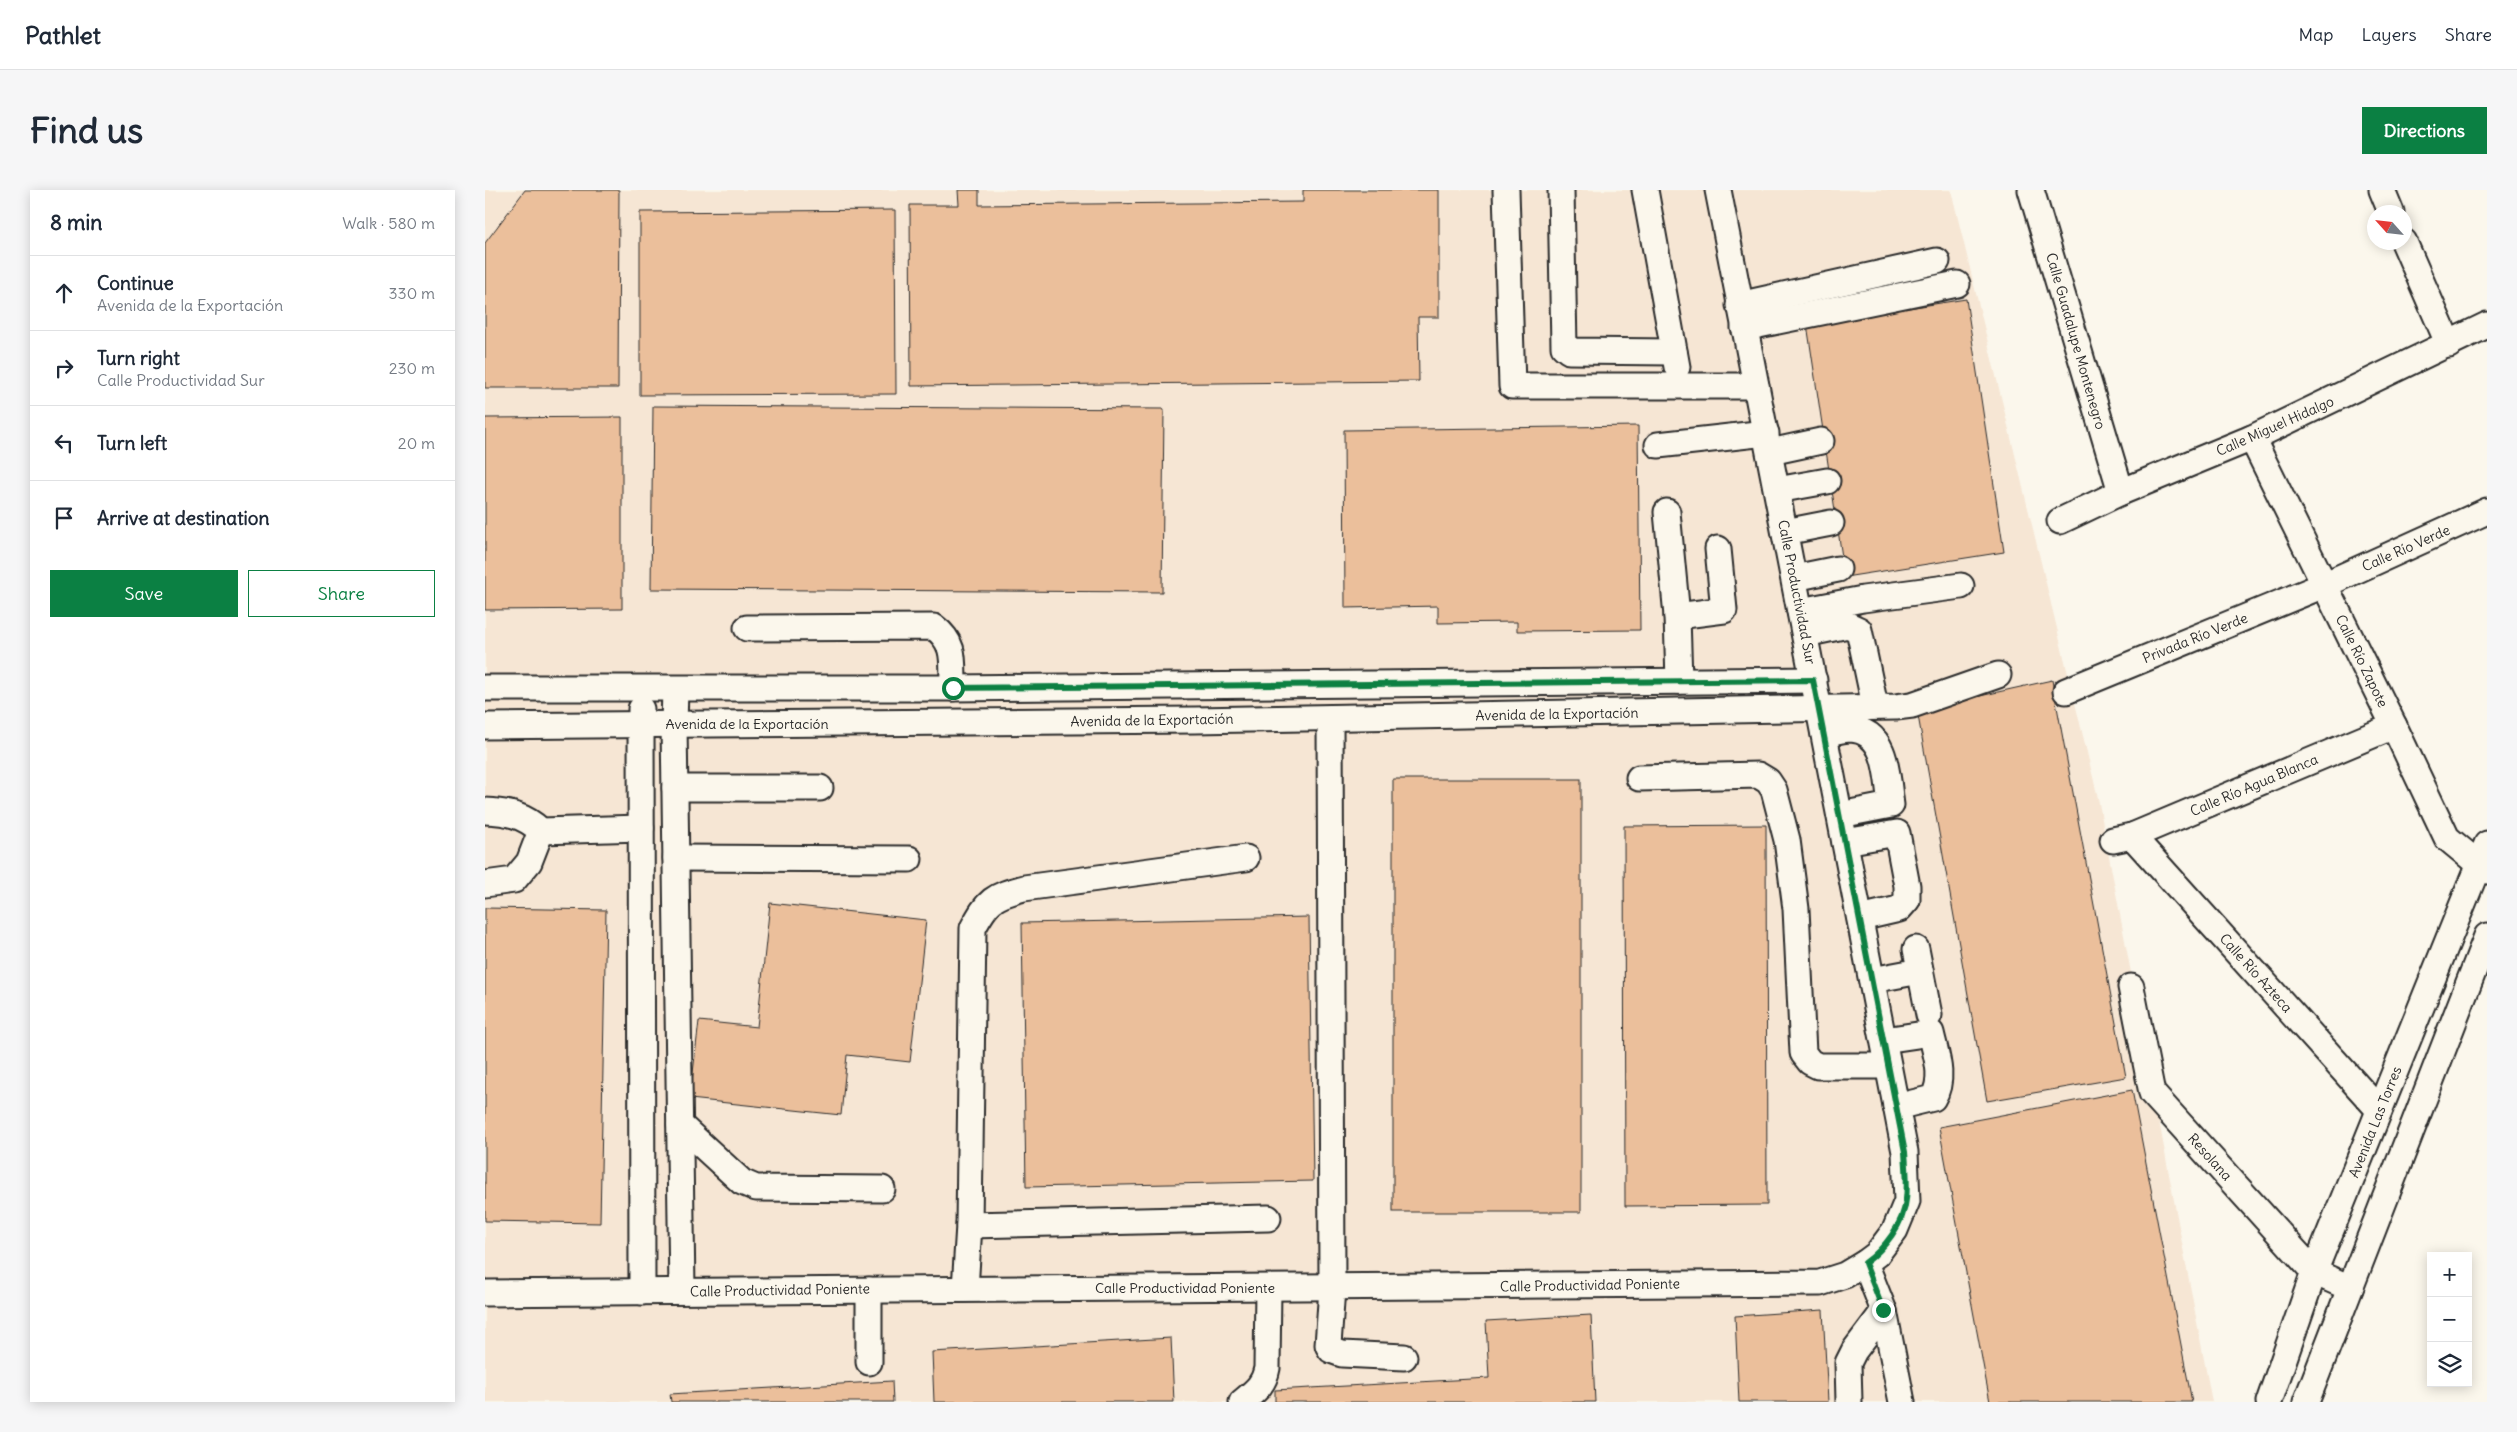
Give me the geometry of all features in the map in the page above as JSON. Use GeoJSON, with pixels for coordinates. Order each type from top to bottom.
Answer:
{"type":"FeatureCollection","features":[{"type":"Feature","properties":{"kind":"street"},"geometry":{"type":"LineString","coordinates":[[1506,190],[1512,386],[1757,386]]}},
{"type":"Feature","properties":{"kind":"street"},"geometry":{"type":"LineString","coordinates":[[1561,190],[1564,347],[1569,351],[1674,352]]}},
{"type":"Feature","properties":{"kind":"street"},"geometry":{"type":"LineString","coordinates":[[1645,190],[1680,386]]}},
{"type":"Feature","properties":{"kind":"street","name":"Calle Productividad Sur"},"geometry":{"type":"LineString","coordinates":[[1718,190],[1905,1152],[1907,1201],[1895,1230],[1871,1258]]}},
{"type":"Feature","properties":{"kind":"street","name":"Calle Guadalupe Montenegro"},"geometry":{"type":"LineString","coordinates":[[2031,190],[2121,492]]}},
{"type":"Feature","properties":{"kind":"street"},"geometry":{"type":"LineString","coordinates":[[2381,190],[2388,205]]}},
{"type":"Feature","properties":{"kind":"street"},"geometry":{"type":"LineString","coordinates":[[2407,250],[2449,345]]}},
{"type":"Feature","properties":{"kind":"street"},"geometry":{"type":"LineString","coordinates":[[1742,317],[1937,261]]}},
{"type":"Feature","properties":{"kind":"street"},"geometry":{"type":"LineString","coordinates":[[1742,317],[1957,284]]}},
{"type":"Feature","properties":{"kind":"street","name":"Calle Miguel Hidalgo"},"geometry":{"type":"LineString","coordinates":[[2060,521],[2121,492],[2252,438],[2487,326]]}},
{"type":"Feature","properties":{"kind":"street","name":"Calle Río Zapote"},"geometry":{"type":"LineString","coordinates":[[2252,438],[2447,838],[2484,861]]}},
{"type":"Feature","properties":{"kind":"street"},"geometry":{"type":"LineString","coordinates":[[1657,445],[1821,441]]}},
{"type":"Feature","properties":{"kind":"street"},"geometry":{"type":"LineString","coordinates":[[1777,490],[1827,481]]}},
{"type":"Feature","properties":{"kind":"street","name":"Calle Río Verde"},"geometry":{"type":"LineString","coordinates":[[2324,584],[2487,511]]}},
{"type":"Feature","properties":{"kind":"street"},"geometry":{"type":"LineString","coordinates":[[1667,512],[1677,616],[1679,680]]}},
{"type":"Feature","properties":{"kind":"street"},"geometry":{"type":"LineString","coordinates":[[1785,532],[1831,523]]}},
{"type":"Feature","properties":{"kind":"street"},"geometry":{"type":"LineString","coordinates":[[1677,616],[1723,610],[1718,549]]}},
{"type":"Feature","properties":{"kind":"street"},"geometry":{"type":"LineString","coordinates":[[1794,578],[1838,569]]}},
{"type":"Feature","properties":{"kind":"street","name":"Privada Río Verde"},"geometry":{"type":"LineString","coordinates":[[2066,691],[2324,584]]}},
{"type":"Feature","properties":{"kind":"street"},"geometry":{"type":"LineString","coordinates":[[1802,623],[1863,599],[1961,586]]}},
{"type":"Feature","properties":{"kind":"street"},"geometry":{"type":"LineString","coordinates":[[1802,623],[1848,625],[1859,630],[1875,706]]}},
{"type":"Feature","properties":{"kind":"street"},"geometry":{"type":"LineString","coordinates":[[747,628],[934,627],[945,635],[952,647],[953,688]]}},
{"type":"Feature","properties":{"kind":"street","name":"Avenida de la Exportación"},"geometry":{"type":"LineString","coordinates":[[485,726],[1195,720],[1819,709],[1912,705],[1998,676]]}},
{"type":"Feature","properties":{"kind":"street"},"geometry":{"type":"LineString","coordinates":[[485,688],[953,688],[1193,684],[1813,680]]}},
{"type":"Feature","properties":{"kind":"street"},"geometry":{"type":"LineString","coordinates":[[1193,684],[1195,720]]}},
{"type":"Feature","properties":{"kind":"street"},"geometry":{"type":"LineString","coordinates":[[640,689],[642,1292]]}},
{"type":"Feature","properties":{"kind":"street"},"geometry":{"type":"LineString","coordinates":[[675,689],[681,1291]]}},
{"type":"Feature","properties":{"kind":"street"},"geometry":{"type":"LineString","coordinates":[[1330,718],[1331,1288],[1328,1345],[1331,1350],[1343,1354],[1404,1357]]}},
{"type":"Feature","properties":{"kind":"street","name":"Calle Río Agua Blanca"},"geometry":{"type":"LineString","coordinates":[[2123,838],[2394,726]]}},
{"type":"Feature","properties":{"kind":"street"},"geometry":{"type":"LineString","coordinates":[[1824,734],[1851,729],[1866,733],[1874,738],[1881,749],[1891,805],[1840,814]]}},
{"type":"Feature","properties":{"kind":"street"},"geometry":{"type":"LineString","coordinates":[[1639,778],[1758,775],[1767,781],[1774,790],[1787,840],[1797,909],[1803,1054],[1810,1062],[1818,1066],[1888,1066]]}},
{"type":"Feature","properties":{"kind":"street"},"geometry":{"type":"LineString","coordinates":[[675,788],[820,788]]}},
{"type":"Feature","properties":{"kind":"street"},"geometry":{"type":"LineString","coordinates":[[485,811],[507,812],[524,817],[541,831],[641,828]]}},
{"type":"Feature","properties":{"kind":"street"},"geometry":{"type":"LineString","coordinates":[[485,884],[514,880],[529,862],[541,831]]}},
{"type":"Feature","properties":{"kind":"street"},"geometry":{"type":"LineString","coordinates":[[1845,842],[1897,833],[1907,886],[1907,900],[1899,909],[1860,918]]}},
{"type":"Feature","properties":{"kind":"street","name":"Calle Río Azteca"},"geometry":{"type":"LineString","coordinates":[[2123,838],[2379,1110]]}},
{"type":"Feature","properties":{"kind":"street"},"geometry":{"type":"LineString","coordinates":[[676,858],[909,859]]}},
{"type":"Feature","properties":{"kind":"street"},"geometry":{"type":"LineString","coordinates":[[965,1289],[969,1226],[973,928],[985,906],[1002,894],[1024,888],[1246,858]]}},
{"type":"Feature","properties":{"kind":"street","name":"Avenida Las Torres"},"geometry":{"type":"LineString","coordinates":[[2269,1402],[2314,1272],[2379,1110],[2484,861]]}},
{"type":"Feature","properties":{"kind":"street"},"geometry":{"type":"LineString","coordinates":[[2306,1402],[2487,936]]}},
{"type":"Feature","properties":{"kind":"street"},"geometry":{"type":"LineString","coordinates":[[1872,980],[1918,960],[1929,1015]]}},
{"type":"Feature","properties":{"kind":"street","name":"Resolana"},"geometry":{"type":"LineString","coordinates":[[2131,987],[2152,1093],[2314,1272],[2350,1288]]}},
{"type":"Feature","properties":{"kind":"street"},"geometry":{"type":"LineString","coordinates":[[1883,1040],[1931,1033],[1940,1074],[1939,1089],[1933,1098],[1896,1107]]}},
{"type":"Feature","properties":{"kind":"street"},"geometry":{"type":"LineString","coordinates":[[680,1125],[742,1182],[756,1188],[882,1189]]}},
{"type":"Feature","properties":{"kind":"street"},"geometry":{"type":"LineString","coordinates":[[969,1226],[1268,1218]]}},
{"type":"Feature","properties":{"kind":"street"},"geometry":{"type":"LineString","coordinates":[[1871,1258],[1902,1402]]}},
{"type":"Feature","properties":{"kind":"street","name":"Calle Productividad Poniente"},"geometry":{"type":"LineString","coordinates":[[485,1293],[1821,1283],[1845,1275],[1871,1258]]}},
{"type":"Feature","properties":{"kind":"street"},"geometry":{"type":"LineString","coordinates":[[1242,1402],[1261,1386],[1265,1380],[1267,1368],[1268,1288]]}},
{"type":"Feature","properties":{"kind":"street"},"geometry":{"type":"LineString","coordinates":[[869,1290],[869,1362]]}},
{"type":"Feature","properties":{"kind":"street"},"geometry":{"type":"LineString","coordinates":[[1849,1402],[1848,1363],[1854,1351],[1883,1310]]}},
{"type":"Feature","properties":{"kind":"shaded area"},"geometry":{"type":"Polygon","coordinates":[[[485,190],[1951,190],[2098,798],[2212,1402],[485,1402],[485,190]]]}},
{"type":"Feature","properties":{"kind":"building"},"geometry":{"type":"Polygon","coordinates":[[[525,190],[619,190],[618,388],[485,388],[485,243],[525,190]]]}},
{"type":"Feature","properties":{"kind":"building"},"geometry":{"type":"Polygon","coordinates":[[[958,190],[979,190],[979,205],[1303,202],[1303,190],[1439,190],[1439,317],[1418,317],[1419,381],[911,386],[910,205],[959,205],[958,190]]]}},
{"type":"Feature","properties":{"kind":"building"},"geometry":{"type":"Polygon","coordinates":[[[895,210],[896,394],[640,395],[640,212],[895,210]]]}},
{"type":"Feature","properties":{"kind":"building"},"geometry":{"type":"Polygon","coordinates":[[[1966,299],[2004,552],[1845,577],[1807,324],[1966,299]]]}},
{"type":"Feature","properties":{"kind":"building"},"geometry":{"type":"Polygon","coordinates":[[[653,406],[1164,409],[1162,592],[651,589],[653,406]]]}},
{"type":"Feature","properties":{"kind":"building"},"geometry":{"type":"Polygon","coordinates":[[[622,417],[622,609],[485,610],[485,418],[622,417]]]}},
{"type":"Feature","properties":{"kind":"building"},"geometry":{"type":"Polygon","coordinates":[[[1638,426],[1640,630],[1517,631],[1517,622],[1438,623],[1438,606],[1345,608],[1344,430],[1638,426]]]}},
{"type":"Feature","properties":{"kind":"building"},"geometry":{"type":"Polygon","coordinates":[[[2052,680],[2126,1077],[1987,1101],[1917,710],[2052,680]]]}},
{"type":"Feature","properties":{"kind":"building"},"geometry":{"type":"Polygon","coordinates":[[[1393,779],[1581,779],[1581,1212],[1393,1212],[1393,779]]]}},
{"type":"Feature","properties":{"kind":"building"},"geometry":{"type":"Polygon","coordinates":[[[1766,825],[1767,1205],[1625,1206],[1624,826],[1766,825]]]}},
{"type":"Feature","properties":{"kind":"building"},"geometry":{"type":"Polygon","coordinates":[[[770,903],[926,920],[910,1062],[847,1055],[841,1115],[690,1099],[699,1021],[757,1027],[770,903]]]}},
{"type":"Feature","properties":{"kind":"building"},"geometry":{"type":"Polygon","coordinates":[[[485,908],[606,910],[600,1223],[485,1221],[485,908]]]}},
{"type":"Feature","properties":{"kind":"building"},"geometry":{"type":"Polygon","coordinates":[[[1309,917],[1313,1181],[1026,1187],[1022,923],[1309,917]]]}},
{"type":"Feature","properties":{"kind":"building"},"geometry":{"type":"Polygon","coordinates":[[[2132,1090],[2192,1402],[1990,1402],[1939,1127],[2132,1090]]]}},
{"type":"Feature","properties":{"kind":"building"},"geometry":{"type":"Polygon","coordinates":[[[1823,1310],[1828,1402],[1739,1402],[1735,1316],[1823,1310]]]}},
{"type":"Feature","properties":{"kind":"building"},"geometry":{"type":"Polygon","coordinates":[[[1591,1315],[1595,1402],[1275,1402],[1275,1390],[1489,1378],[1486,1321],[1591,1315]]]}},
{"type":"Feature","properties":{"kind":"building"},"geometry":{"type":"Polygon","coordinates":[[[1171,1338],[1174,1402],[934,1402],[932,1352],[1171,1338]]]}},
{"type":"Feature","properties":{"kind":"building"},"geometry":{"type":"Polygon","coordinates":[[[892,1381],[893,1402],[671,1402],[670,1394],[892,1381]]]}},
{"type":"Feature","properties":{"kind":"route"},"geometry":{"type":"LineString","coordinates":[[953,688],[1193,684],[1813,680],[1905,1152],[1907,1201],[1895,1230],[1877,1254],[1865,1263],[1883,1310]]}}]}
